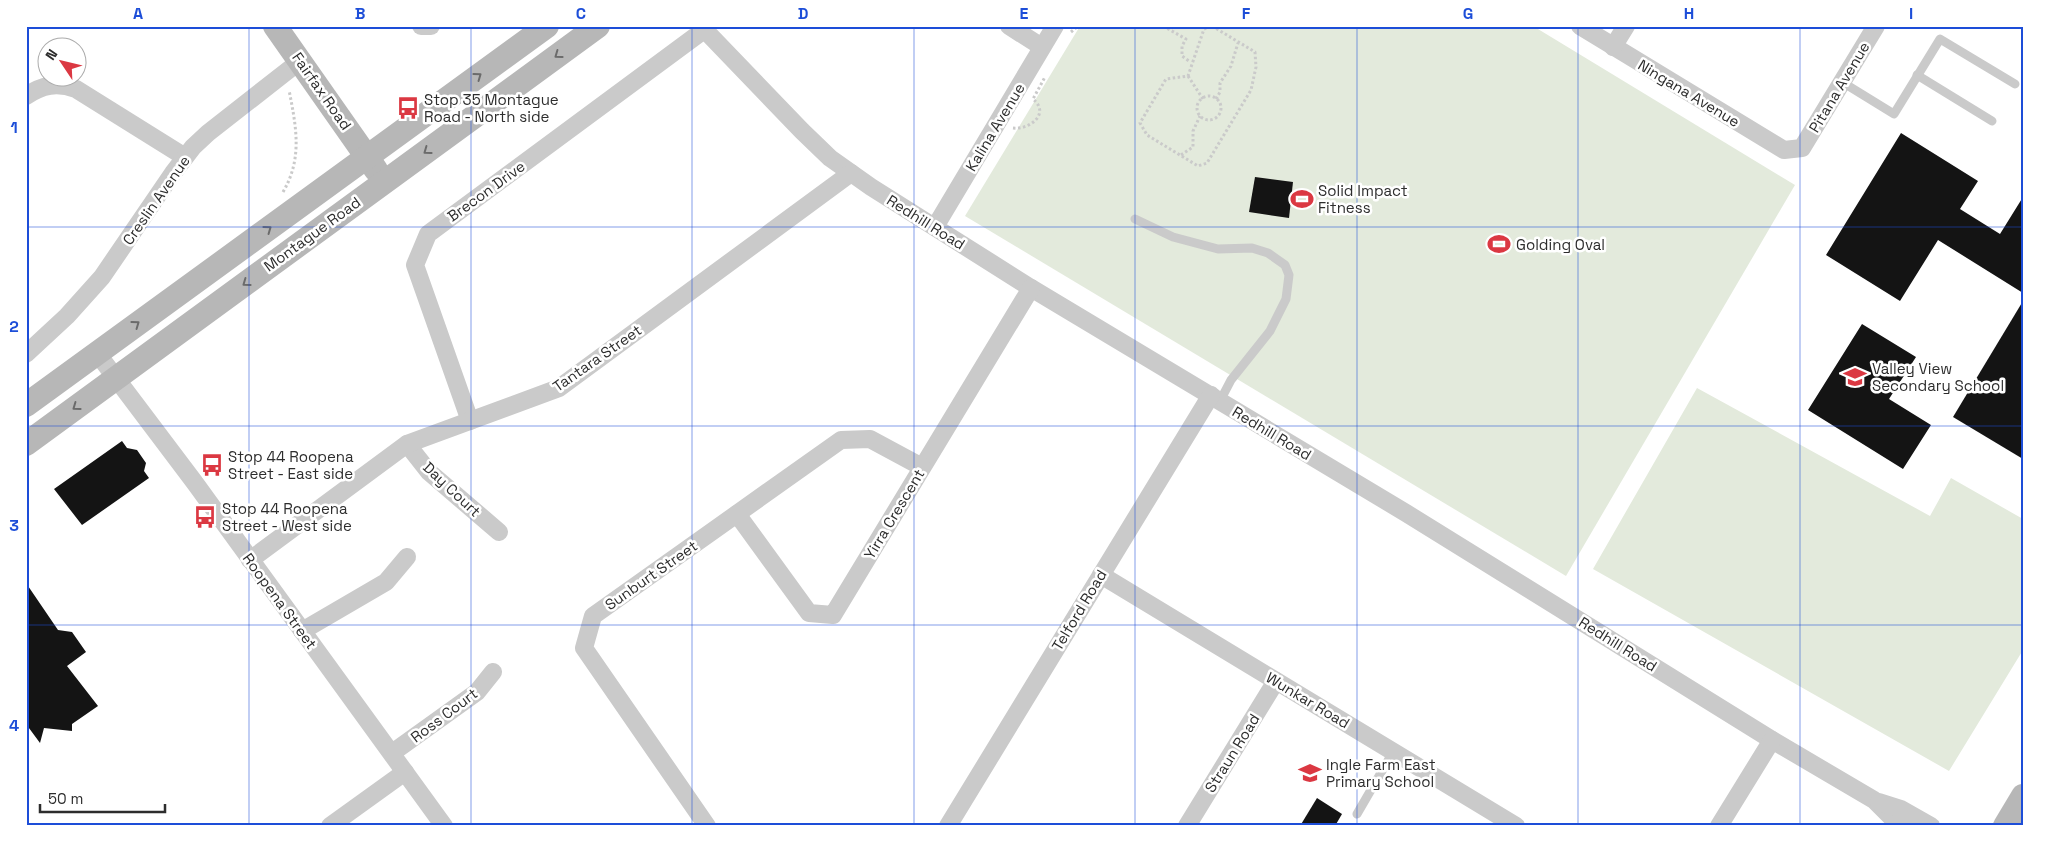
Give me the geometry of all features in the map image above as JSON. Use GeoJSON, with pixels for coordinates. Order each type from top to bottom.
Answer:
{"type":"FeatureCollection","features":[{"type":"Feature","properties":{"kind":"main road","name":"Fairfax Road"},"geometry":{"type":"LineString","coordinates":[[275,26],[368,156],[384,182]]}},
{"type":"Feature","properties":{"kind":"main road","name":"Montague Road"},"geometry":{"type":"LineString","coordinates":[[26,405],[547,26]]}},
{"type":"Feature","properties":{"kind":"main road","name":"Montague Road"},"geometry":{"type":"LineString","coordinates":[[26,444],[598,26]]}},
{"type":"Feature","properties":{"kind":"main road"},"geometry":{"type":"LineString","coordinates":[[2005,826],[2023,796]]}},
{"type":"Feature","properties":{"kind":"street"},"geometry":{"type":"LineString","coordinates":[[421,26],[431,26]]}},
{"type":"Feature","properties":{"kind":"street"},"geometry":{"type":"LineString","coordinates":[[1009,26],[1042,47]]}},
{"type":"Feature","properties":{"kind":"street","name":"Kalina Avenue"},"geometry":{"type":"LineString","coordinates":[[935,227],[1055,26]]}},
{"type":"Feature","properties":{"kind":"street","name":"Ningana Avenue"},"geometry":{"type":"LineString","coordinates":[[1580,26],[1784,150],[1802,148]]}},
{"type":"Feature","properties":{"kind":"street"},"geometry":{"type":"LineString","coordinates":[[1613,47],[1626,26]]}},
{"type":"Feature","properties":{"kind":"street","name":"Pitana Avenue"},"geometry":{"type":"LineString","coordinates":[[1802,148],[1876,26]]}},
{"type":"Feature","properties":{"kind":"street","name":"Redhill Road"},"geometry":{"type":"LineString","coordinates":[[702,28],[802,132],[830,158],[851,173],[1031,288],[1406,513],[1772,740],[1874,800],[1901,809],[1931,826]]}},
{"type":"Feature","properties":{"kind":"street","name":"Brecon Drive"},"geometry":{"type":"LineString","coordinates":[[470,421],[415,266],[428,234],[702,28]]}},
{"type":"Feature","properties":{"kind":"street","name":"Creslin Avenue"},"geometry":{"type":"LineString","coordinates":[[26,354],[67,316],[102,277],[185,157],[208,133],[300,61]]}},
{"type":"Feature","properties":{"kind":"street"},"geometry":{"type":"LineString","coordinates":[[26,96],[38,88],[49,85],[60,84],[76,89],[185,157]]}},
{"type":"Feature","properties":{"kind":"street","name":"Tantara Street"},"geometry":{"type":"LineString","coordinates":[[250,560],[407,444],[559,388],[851,173]]}},
{"type":"Feature","properties":{"kind":"street","name":"Yirra Crescent"},"geometry":{"type":"LineString","coordinates":[[737,514],[809,613],[833,615],[1031,288]]}},
{"type":"Feature","properties":{"kind":"street","name":"Roopena Street"},"geometry":{"type":"LineString","coordinates":[[97,353],[195,483],[444,826]]}},
{"type":"Feature","properties":{"kind":"street","name":"Telford Road"},"geometry":{"type":"LineString","coordinates":[[948,826],[1101,575],[1216,398]]}},
{"type":"Feature","properties":{"kind":"street","name":"Sunburt Street"},"geometry":{"type":"LineString","coordinates":[[706,826],[584,648],[593,616],[841,440],[870,439],[922,468]]}},
{"type":"Feature","properties":{"kind":"street","name":"Day Court"},"geometry":{"type":"LineString","coordinates":[[407,444],[429,472],[499,532]]}},
{"type":"Feature","properties":{"kind":"street"},"geometry":{"type":"LineString","coordinates":[[302,631],[386,582],[407,557]]}},
{"type":"Feature","properties":{"kind":"street","name":"Wunkar Road"},"geometry":{"type":"LineString","coordinates":[[1101,575],[1516,826]]}},
{"type":"Feature","properties":{"kind":"street","name":"Ross Court"},"geometry":{"type":"LineString","coordinates":[[392,753],[477,692],[493,672]]}},
{"type":"Feature","properties":{"kind":"street","name":"Straun Road"},"geometry":{"type":"LineString","coordinates":[[1187,826],[1276,681]]}},
{"type":"Feature","properties":{"kind":"street"},"geometry":{"type":"LineString","coordinates":[[1719,826],[1772,740]]}},
{"type":"Feature","properties":{"kind":"street"},"geometry":{"type":"LineString","coordinates":[[330,826],[405,772]]}},
{"type":"Feature","properties":{"kind":"street","name":"Redhill Road"},"geometry":{"type":"LineString","coordinates":[[1874,800],[1894,820],[1904,826]]}},
{"type":"Feature","properties":{"kind":"lane"},"geometry":{"type":"LineString","coordinates":[[1842,82],[1894,114],[1940,39],[2015,84]]}},
{"type":"Feature","properties":{"kind":"lane"},"geometry":{"type":"LineString","coordinates":[[1917,75],[1992,121]]}},
{"type":"Feature","properties":{"kind":"lane"},"geometry":{"type":"LineString","coordinates":[[1135,220],[1173,237],[1209,246],[1218,248],[1252,248],[1268,253],[1285,265],[1289,275],[1286,299],[1270,331],[1216,398]]}},
{"type":"Feature","properties":{"kind":"lane"},"geometry":{"type":"LineString","coordinates":[[1357,814],[1393,752]]}},
{"type":"Feature","properties":{"kind":"path"},"geometry":{"type":"LineString","coordinates":[[1164,26],[1186,39],[1182,46],[1182,56],[1189,61]]}},
{"type":"Feature","properties":{"kind":"path"},"geometry":{"type":"LineString","coordinates":[[1212,26],[1255,52],[1256,67],[1251,90],[1207,163],[1198,166],[1147,135],[1140,123],[1166,79],[1188,76],[1204,29],[1212,26]]}},
{"type":"Feature","properties":{"kind":"path"},"geometry":{"type":"LineString","coordinates":[[1216,99],[1220,92],[1220,83],[1231,66],[1238,42]]}},
{"type":"Feature","properties":{"kind":"path"},"geometry":{"type":"LineString","coordinates":[[1188,76],[1203,99]]}},
{"type":"Feature","properties":{"kind":"path"},"geometry":{"type":"LineString","coordinates":[[280,199],[287,186],[297,150],[296,129],[289,90]]}},
{"type":"Feature","properties":{"kind":"path"},"geometry":{"type":"LineString","coordinates":[[1181,156],[1192,147],[1192,131],[1200,116],[1198,106],[1203,99],[1208,97],[1216,99]]}},
{"type":"Feature","properties":{"kind":"path"},"geometry":{"type":"LineString","coordinates":[[1200,116],[1206,120],[1217,117],[1221,110],[1216,99]]}},
{"type":"Feature","properties":{"kind":"shaded area"},"geometry":{"type":"Polygon","coordinates":[[[1080,26],[1533,26],[1795,185],[1566,576],[965,216],[1080,26]]]}},
{"type":"Feature","properties":{"kind":"shaded area"},"geometry":{"type":"Polygon","coordinates":[[[1697,388],[1930,516],[1951,478],[2023,519],[2023,650],[1949,771],[1593,569],[1697,388]]]}},
{"type":"Feature","properties":{"kind":"building"},"geometry":{"type":"Polygon","coordinates":[[[1901,133],[1978,181],[1960,209],[2000,234],[2023,197],[2023,293],[1938,240],[1900,301],[1826,255],[1901,133]]]}},
{"type":"Feature","properties":{"kind":"building"},"geometry":{"type":"Polygon","coordinates":[[[1255,177],[1293,182],[1289,218],[1249,212],[1255,177]]]}},
{"type":"Feature","properties":{"kind":"building"},"geometry":{"type":"Polygon","coordinates":[[[2023,301],[2023,459],[1953,417],[2023,301]]]}},
{"type":"Feature","properties":{"kind":"building"},"geometry":{"type":"Polygon","coordinates":[[[1862,324],[1916,357],[1889,399],[1931,425],[1903,469],[1808,410],[1862,324]]]}},
{"type":"Feature","properties":{"kind":"building"},"geometry":{"type":"Polygon","coordinates":[[[122,441],[127,448],[137,450],[146,463],[144,471],[149,478],[82,525],[54,489],[122,441]]]}},
{"type":"Feature","properties":{"kind":"building"},"geometry":{"type":"Polygon","coordinates":[[[26,583],[58,630],[72,632],[86,652],[67,666],[98,706],[72,724],[72,731],[44,728],[40,743],[26,724],[26,583]]]}},
{"type":"Feature","properties":{"kind":"building"},"geometry":{"type":"Polygon","coordinates":[[[1317,798],[1342,814],[1335,826],[1300,826],[1317,798]]]}},
{"type":"Feature","properties":{"kind":"place","name":"Stop 35 Montague Road - North side"},"geometry":{"type":"Point","coordinates":[408,108]}},
{"type":"Feature","properties":{"kind":"place","name":"Solid Impact Fitness"},"geometry":{"type":"Point","coordinates":[1302,199]}},
{"type":"Feature","properties":{"kind":"place","name":"Golding Oval"},"geometry":{"type":"Point","coordinates":[1499,244]}},
{"type":"Feature","properties":{"kind":"place","name":"Valley View Secondary School"},"geometry":{"type":"Point","coordinates":[1855,377]}},
{"type":"Feature","properties":{"kind":"place","name":"Stop 44 Roopena Street - East side"},"geometry":{"type":"Point","coordinates":[212,465]}},
{"type":"Feature","properties":{"kind":"place","name":"Stop 44 Roopena Street - West side"},"geometry":{"type":"Point","coordinates":[205,517]}},
{"type":"Feature","properties":{"kind":"place","name":"Ingle Farm East Primary School"},"geometry":{"type":"Point","coordinates":[1310,773]}}]}
